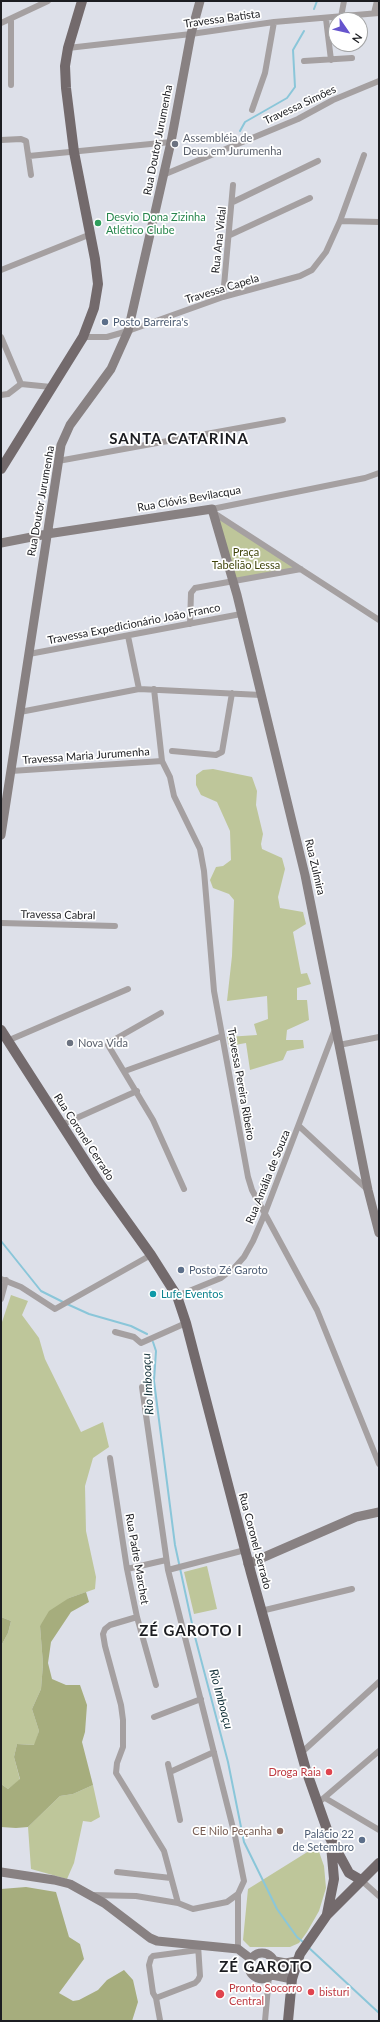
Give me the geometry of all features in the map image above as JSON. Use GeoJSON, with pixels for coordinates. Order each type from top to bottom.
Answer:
{"type":"FeatureCollection","features":[{"type":"Feature","properties":{"kind":"main road"},"geometry":{"type":"LineString","coordinates":[[1,469],[83,337],[94,308],[98,284],[91,234],[74,152],[66,88],[65,66],[68,48],[82,1]]}},
{"type":"Feature","properties":{"kind":"main road","name":"Rua Coronel Cerrado"},"geometry":{"type":"LineString","coordinates":[[1,1030],[61,1124],[151,1255]]}},
{"type":"Feature","properties":{"kind":"main road","name":"Rua Coronel Serrado"},"geometry":{"type":"LineString","coordinates":[[151,1255],[177,1296],[186,1323],[261,1611],[301,1753],[322,1801],[330,1838]]}},
{"type":"Feature","properties":{"kind":"main road"},"geometry":{"type":"LineString","coordinates":[[330,1838],[349,1873],[361,1880]]}},
{"type":"Feature","properties":{"kind":"main road"},"geometry":{"type":"LineString","coordinates":[[327,1915],[334,1879],[330,1838]]}},
{"type":"Feature","properties":{"kind":"main road"},"geometry":{"type":"LineString","coordinates":[[288,2021],[292,1979],[296,1961],[327,1915],[379,1863]]}},
{"type":"Feature","properties":{"kind":"street"},"geometry":{"type":"LineString","coordinates":[[1,23],[48,1]]}},
{"type":"Feature","properties":{"kind":"street","name":"Rua Doutor Jurumenha"},"geometry":{"type":"LineString","coordinates":[[1,836],[61,445],[70,426],[110,369],[128,331],[171,142],[191,34],[200,1]]}},
{"type":"Feature","properties":{"kind":"street"},"geometry":{"type":"LineString","coordinates":[[342,12],[344,1]]}},
{"type":"Feature","properties":{"kind":"street"},"geometry":{"type":"LineString","coordinates":[[376,1],[377,13]]}},
{"type":"Feature","properties":{"kind":"street"},"geometry":{"type":"LineString","coordinates":[[326,18],[331,60]]}},
{"type":"Feature","properties":{"kind":"street","name":"Travessa Batista"},"geometry":{"type":"LineString","coordinates":[[68,48],[191,34],[274,22],[326,18]]}},
{"type":"Feature","properties":{"kind":"street"},"geometry":{"type":"LineString","coordinates":[[11,19],[11,85]]}},
{"type":"Feature","properties":{"kind":"street"},"geometry":{"type":"LineString","coordinates":[[252,110],[266,66],[274,22]]}},
{"type":"Feature","properties":{"kind":"street"},"geometry":{"type":"LineString","coordinates":[[304,61],[352,58]]}},
{"type":"Feature","properties":{"kind":"street","name":"Travessa Simões"},"geometry":{"type":"LineString","coordinates":[[163,175],[298,119],[332,100],[379,81]]}},
{"type":"Feature","properties":{"kind":"street"},"geometry":{"type":"LineString","coordinates":[[1,140],[25,140],[28,145],[31,175]]}},
{"type":"Feature","properties":{"kind":"street"},"geometry":{"type":"LineString","coordinates":[[29,156],[171,142]]}},
{"type":"Feature","properties":{"kind":"street","name":"Travessa Capela"},"geometry":{"type":"LineString","coordinates":[[83,337],[107,337],[128,331],[223,297],[300,276],[312,270],[326,252],[340,221],[364,155]]}},
{"type":"Feature","properties":{"kind":"street"},"geometry":{"type":"LineString","coordinates":[[233,202],[318,160]]}},
{"type":"Feature","properties":{"kind":"street","name":"Rua Ana Vidal"},"geometry":{"type":"LineString","coordinates":[[223,297],[230,236],[233,185]]}},
{"type":"Feature","properties":{"kind":"street"},"geometry":{"type":"LineString","coordinates":[[230,236],[310,198]]}},
{"type":"Feature","properties":{"kind":"street"},"geometry":{"type":"LineString","coordinates":[[340,221],[379,222]]}},
{"type":"Feature","properties":{"kind":"street"},"geometry":{"type":"LineString","coordinates":[[1,270],[91,234]]}},
{"type":"Feature","properties":{"kind":"street"},"geometry":{"type":"LineString","coordinates":[[1,337],[21,384]]}},
{"type":"Feature","properties":{"kind":"street"},"geometry":{"type":"LineString","coordinates":[[1,395],[8,394],[21,384],[51,388]]}},
{"type":"Feature","properties":{"kind":"street"},"geometry":{"type":"LineString","coordinates":[[58,461],[283,420]]}},
{"type":"Feature","properties":{"kind":"street","name":"Rua Clóvis Bevilacqua"},"geometry":{"type":"LineString","coordinates":[[1,543],[47,534],[213,511],[365,478],[379,473]]}},
{"type":"Feature","properties":{"kind":"street"},"geometry":{"type":"LineString","coordinates":[[213,511],[379,620]]}},
{"type":"Feature","properties":{"kind":"street","name":"Rua Zulmira"},"geometry":{"type":"LineString","coordinates":[[213,511],[233,581],[305,875],[368,1190],[379,1233]]}},
{"type":"Feature","properties":{"kind":"street"},"geometry":{"type":"LineString","coordinates":[[190,624],[193,590],[233,581],[301,570]]}},
{"type":"Feature","properties":{"kind":"street","name":"Travessa Expedicionário João Franco"},"geometry":{"type":"LineString","coordinates":[[29,654],[241,614]]}},
{"type":"Feature","properties":{"kind":"street"},"geometry":{"type":"LineString","coordinates":[[128,636],[139,689]]}},
{"type":"Feature","properties":{"kind":"street"},"geometry":{"type":"LineString","coordinates":[[20,712],[139,689],[261,695]]}},
{"type":"Feature","properties":{"kind":"street","name":"Travessa Pereira Ribeiro"},"geometry":{"type":"LineString","coordinates":[[154,689],[162,762],[170,778],[174,796],[200,849],[204,871],[211,962],[222,1036],[248,1177],[252,1190],[317,1310],[379,1464]]}},
{"type":"Feature","properties":{"kind":"street"},"geometry":{"type":"LineString","coordinates":[[172,751],[216,755],[222,752],[232,693]]}},
{"type":"Feature","properties":{"kind":"street","name":"Travessa Maria Jurumenha"},"geometry":{"type":"LineString","coordinates":[[11,771],[162,762]]}},
{"type":"Feature","properties":{"kind":"street","name":"Travessa Cabral"},"geometry":{"type":"LineString","coordinates":[[1,923],[115,926]]}},
{"type":"Feature","properties":{"kind":"street"},"geometry":{"type":"LineString","coordinates":[[7,1041],[128,989]]}},
{"type":"Feature","properties":{"kind":"street"},"geometry":{"type":"LineString","coordinates":[[161,1013],[108,1044],[153,1120],[184,1189]]}},
{"type":"Feature","properties":{"kind":"street","name":"Rua Amália de Souza"},"geometry":{"type":"LineString","coordinates":[[177,1296],[221,1278],[235,1268],[244,1257],[253,1241],[265,1213],[335,1029]]}},
{"type":"Feature","properties":{"kind":"street"},"geometry":{"type":"LineString","coordinates":[[125,1071],[222,1036]]}},
{"type":"Feature","properties":{"kind":"street"},"geometry":{"type":"LineString","coordinates":[[339,1045],[379,1037]]}},
{"type":"Feature","properties":{"kind":"street"},"geometry":{"type":"LineString","coordinates":[[61,1124],[137,1091]]}},
{"type":"Feature","properties":{"kind":"street"},"geometry":{"type":"LineString","coordinates":[[299,1126],[368,1190]]}},
{"type":"Feature","properties":{"kind":"street"},"geometry":{"type":"LineString","coordinates":[[1,1299],[3,1279],[21,1287],[58,1308],[151,1255]]}},
{"type":"Feature","properties":{"kind":"street"},"geometry":{"type":"LineString","coordinates":[[115,1332],[134,1337],[141,1343],[186,1323]]}},
{"type":"Feature","properties":{"kind":"street"},"geometry":{"type":"LineString","coordinates":[[142,1387],[168,1570],[235,1836],[244,1881],[238,1894],[238,1949]]}},
{"type":"Feature","properties":{"kind":"street","name":"Rua Padre Marchet"},"geometry":{"type":"LineString","coordinates":[[110,1458],[127,1569],[137,1617],[156,1685]]}},
{"type":"Feature","properties":{"kind":"street"},"geometry":{"type":"LineString","coordinates":[[248,1564],[356,1517],[379,1512]]}},
{"type":"Feature","properties":{"kind":"street"},"geometry":{"type":"LineString","coordinates":[[168,1570],[245,1550]]}},
{"type":"Feature","properties":{"kind":"street"},"geometry":{"type":"LineString","coordinates":[[127,1569],[166,1560]]}},
{"type":"Feature","properties":{"kind":"street"},"geometry":{"type":"LineString","coordinates":[[261,1611],[352,1589]]}},
{"type":"Feature","properties":{"kind":"street"},"geometry":{"type":"LineString","coordinates":[[137,1617],[110,1625],[103,1634],[121,1705],[123,1747],[117,1763],[116,1773],[164,1851],[178,1903]]}},
{"type":"Feature","properties":{"kind":"street"},"geometry":{"type":"LineString","coordinates":[[301,1753],[379,1682]]}},
{"type":"Feature","properties":{"kind":"street"},"geometry":{"type":"LineString","coordinates":[[154,1717],[201,1699]]}},
{"type":"Feature","properties":{"kind":"street"},"geometry":{"type":"LineString","coordinates":[[379,1751],[322,1801],[379,1830]]}},
{"type":"Feature","properties":{"kind":"street"},"geometry":{"type":"LineString","coordinates":[[170,1772],[214,1752]]}},
{"type":"Feature","properties":{"kind":"street"},"geometry":{"type":"LineString","coordinates":[[168,1764],[180,1820]]}},
{"type":"Feature","properties":{"kind":"street"},"geometry":{"type":"LineString","coordinates":[[1,1872],[70,1884],[92,1895],[150,1938],[162,1942],[198,1948],[238,1949],[251,1959]]}},
{"type":"Feature","properties":{"kind":"street"},"geometry":{"type":"LineString","coordinates":[[117,1872],[171,1878]]}},
{"type":"Feature","properties":{"kind":"street"},"geometry":{"type":"LineString","coordinates":[[361,1880],[379,1896]]}},
{"type":"Feature","properties":{"kind":"street"},"geometry":{"type":"LineString","coordinates":[[92,1895],[136,1896],[178,1903],[193,1909],[227,1902],[238,1894]]}},
{"type":"Feature","properties":{"kind":"street"},"geometry":{"type":"LineString","coordinates":[[160,2020],[156,1998],[152,1993],[149,1965],[151,1958],[153,1956],[198,1948]]}},
{"type":"Feature","properties":{"kind":"street"},"geometry":{"type":"LineString","coordinates":[[156,1998],[195,1983],[198,1980],[200,1976],[198,1948]]}},
{"type":"Feature","properties":{"kind":"street"},"geometry":{"type":"LineString","coordinates":[[265,2021],[270,1976],[275,1967],[275,1961],[270,1955],[262,1952],[258,1953],[251,1959],[249,1967],[253,1975],[260,1978],[270,1976],[292,1979]]}},
{"type":"Feature","properties":{"kind":"street"},"geometry":{"type":"LineString","coordinates":[[275,1961],[286,1963],[296,1961]]}},
{"type":"Feature","properties":{"kind":"green space","name":"Praça Tabelião Lessa"},"geometry":{"type":"Polygon","coordinates":[[[216,513],[301,568],[234,580],[216,513]]]}},
{"type":"Feature","properties":{"kind":"green space"},"geometry":{"type":"Polygon","coordinates":[[[213,769],[252,777],[257,791],[256,805],[263,834],[261,844],[262,849],[282,858],[285,869],[278,897],[280,908],[303,912],[306,924],[293,932],[301,974],[307,973],[311,984],[297,988],[297,1000],[307,1000],[309,1020],[287,1030],[286,1040],[303,1040],[304,1048],[287,1051],[283,1060],[250,1070],[246,1043],[229,1046],[227,1037],[257,1035],[254,1024],[268,1019],[267,996],[227,1001],[232,956],[234,900],[229,894],[213,888],[210,880],[216,867],[223,866],[231,860],[230,831],[217,802],[201,795],[196,785],[196,775],[203,770],[213,769]]]}},
{"type":"Feature","properties":{"kind":"green space"},"geometry":{"type":"Polygon","coordinates":[[[11,1295],[28,1301],[22,1315],[39,1338],[45,1359],[81,1432],[103,1422],[109,1447],[93,1458],[85,1486],[86,1531],[96,1577],[95,1589],[69,1598],[40,1626],[43,1664],[41,1689],[32,1709],[39,1731],[35,1745],[17,1744],[14,1757],[20,1780],[8,1789],[1,1784],[1,1646],[8,1633],[11,1621],[1,1617],[1,1325],[11,1295]]]}},
{"type":"Feature","properties":{"kind":"green space"},"geometry":{"type":"Polygon","coordinates":[[[207,1566],[217,1609],[194,1614],[184,1572],[207,1566]]]}},
{"type":"Feature","properties":{"kind":"green space"},"geometry":{"type":"Polygon","coordinates":[[[86,1592],[89,1602],[71,1612],[51,1642],[48,1663],[52,1679],[66,1685],[80,1685],[87,1705],[85,1732],[82,1742],[93,1785],[73,1794],[60,1796],[28,1827],[1,1827],[1,1784],[8,1789],[20,1779],[14,1757],[17,1744],[34,1745],[39,1731],[32,1709],[41,1689],[43,1664],[40,1626],[49,1611],[69,1598],[86,1592]]]}},
{"type":"Feature","properties":{"kind":"green space"},"geometry":{"type":"Polygon","coordinates":[[[1,1617],[11,1621],[8,1633],[1,1646],[1,1617]]]}},
{"type":"Feature","properties":{"kind":"green space"},"geometry":{"type":"Polygon","coordinates":[[[93,1785],[100,1817],[91,1822],[83,1821],[74,1863],[67,1879],[31,1869],[28,1827],[60,1796],[73,1794],[93,1785]]]}},
{"type":"Feature","properties":{"kind":"green space"},"geometry":{"type":"Polygon","coordinates":[[[317,1846],[324,1866],[326,1888],[319,1911],[307,1932],[299,1943],[290,1947],[250,1947],[243,1940],[248,1889],[317,1846]]]}},
{"type":"Feature","properties":{"kind":"green space"},"geometry":{"type":"Polygon","coordinates":[[[26,1887],[56,1892],[69,1937],[80,1944],[84,1959],[59,1993],[73,2001],[79,2000],[98,1990],[107,1980],[124,1970],[133,1980],[138,2002],[132,2021],[1,2021],[1,1889],[26,1887]]]}},
{"type":"Feature","properties":{"kind":"waterway"},"geometry":{"type":"LineString","coordinates":[[314,9],[317,1]]}},
{"type":"Feature","properties":{"kind":"waterway"},"geometry":{"type":"LineString","coordinates":[[240,131],[245,122],[287,98],[295,87],[293,50],[304,31]]}},
{"type":"Feature","properties":{"kind":"waterway"},"geometry":{"type":"LineString","coordinates":[[1,1241],[41,1291],[63,1302]]}},
{"type":"Feature","properties":{"kind":"waterway"},"geometry":{"type":"LineString","coordinates":[[67,1304],[89,1314],[131,1326],[147,1334]]}},
{"type":"Feature","properties":{"kind":"waterway","name":"Rio Imboaçu"},"geometry":{"type":"LineString","coordinates":[[153,1342],[156,1351],[154,1381],[175,1545],[194,1633],[228,1762],[244,1842],[277,1909],[297,1937],[303,1942]]}},
{"type":"Feature","properties":{"kind":"waterway","name":"Rio Imboaçu"},"geometry":{"type":"LineString","coordinates":[[308,1947],[379,2013]]}},
{"type":"Feature","properties":{"kind":"place","name":"Assembléia de Deus em Jurumenha"},"geometry":{"type":"Point","coordinates":[175,144]}},
{"type":"Feature","properties":{"kind":"place","name":"Desvio Dona Zizinha Atlético Clube"},"geometry":{"type":"Point","coordinates":[98,223]}},
{"type":"Feature","properties":{"kind":"place","name":"Posto Barreira's"},"geometry":{"type":"Point","coordinates":[105,322]}},
{"type":"Feature","properties":{"kind":"place","name":"Nova Vida"},"geometry":{"type":"Point","coordinates":[70,1043]}},
{"type":"Feature","properties":{"kind":"place","name":"Posto Zé Garoto"},"geometry":{"type":"Point","coordinates":[181,1270]}},
{"type":"Feature","properties":{"kind":"place","name":"Lufe Eventos"},"geometry":{"type":"Point","coordinates":[153,1294]}},
{"type":"Feature","properties":{"kind":"place","name":"Droga Raia"},"geometry":{"type":"Point","coordinates":[329,1772]}},
{"type":"Feature","properties":{"kind":"place","name":"CE Nilo Peçanha"},"geometry":{"type":"Point","coordinates":[280,1831]}},
{"type":"Feature","properties":{"kind":"place","name":"Palácio 22 de Setembro"},"geometry":{"type":"Point","coordinates":[362,1840]}},
{"type":"Feature","properties":{"kind":"place","name":"bisturi"},"geometry":{"type":"Point","coordinates":[311,1992]}},
{"type":"Feature","properties":{"kind":"place","name":"Pronto Socorro Central"},"geometry":{"type":"Point","coordinates":[220,1994]}},
{"type":"Feature","properties":{"kind":"district","name":"SANTA CATARINA"},"geometry":{"type":"Point","coordinates":[179,439]}},
{"type":"Feature","properties":{"kind":"district","name":"ZÉ GAROTO I"},"geometry":{"type":"Point","coordinates":[191,1631]}},
{"type":"Feature","properties":{"kind":"district","name":"ZÉ GAROTO"},"geometry":{"type":"Point","coordinates":[266,1967]}}]}
